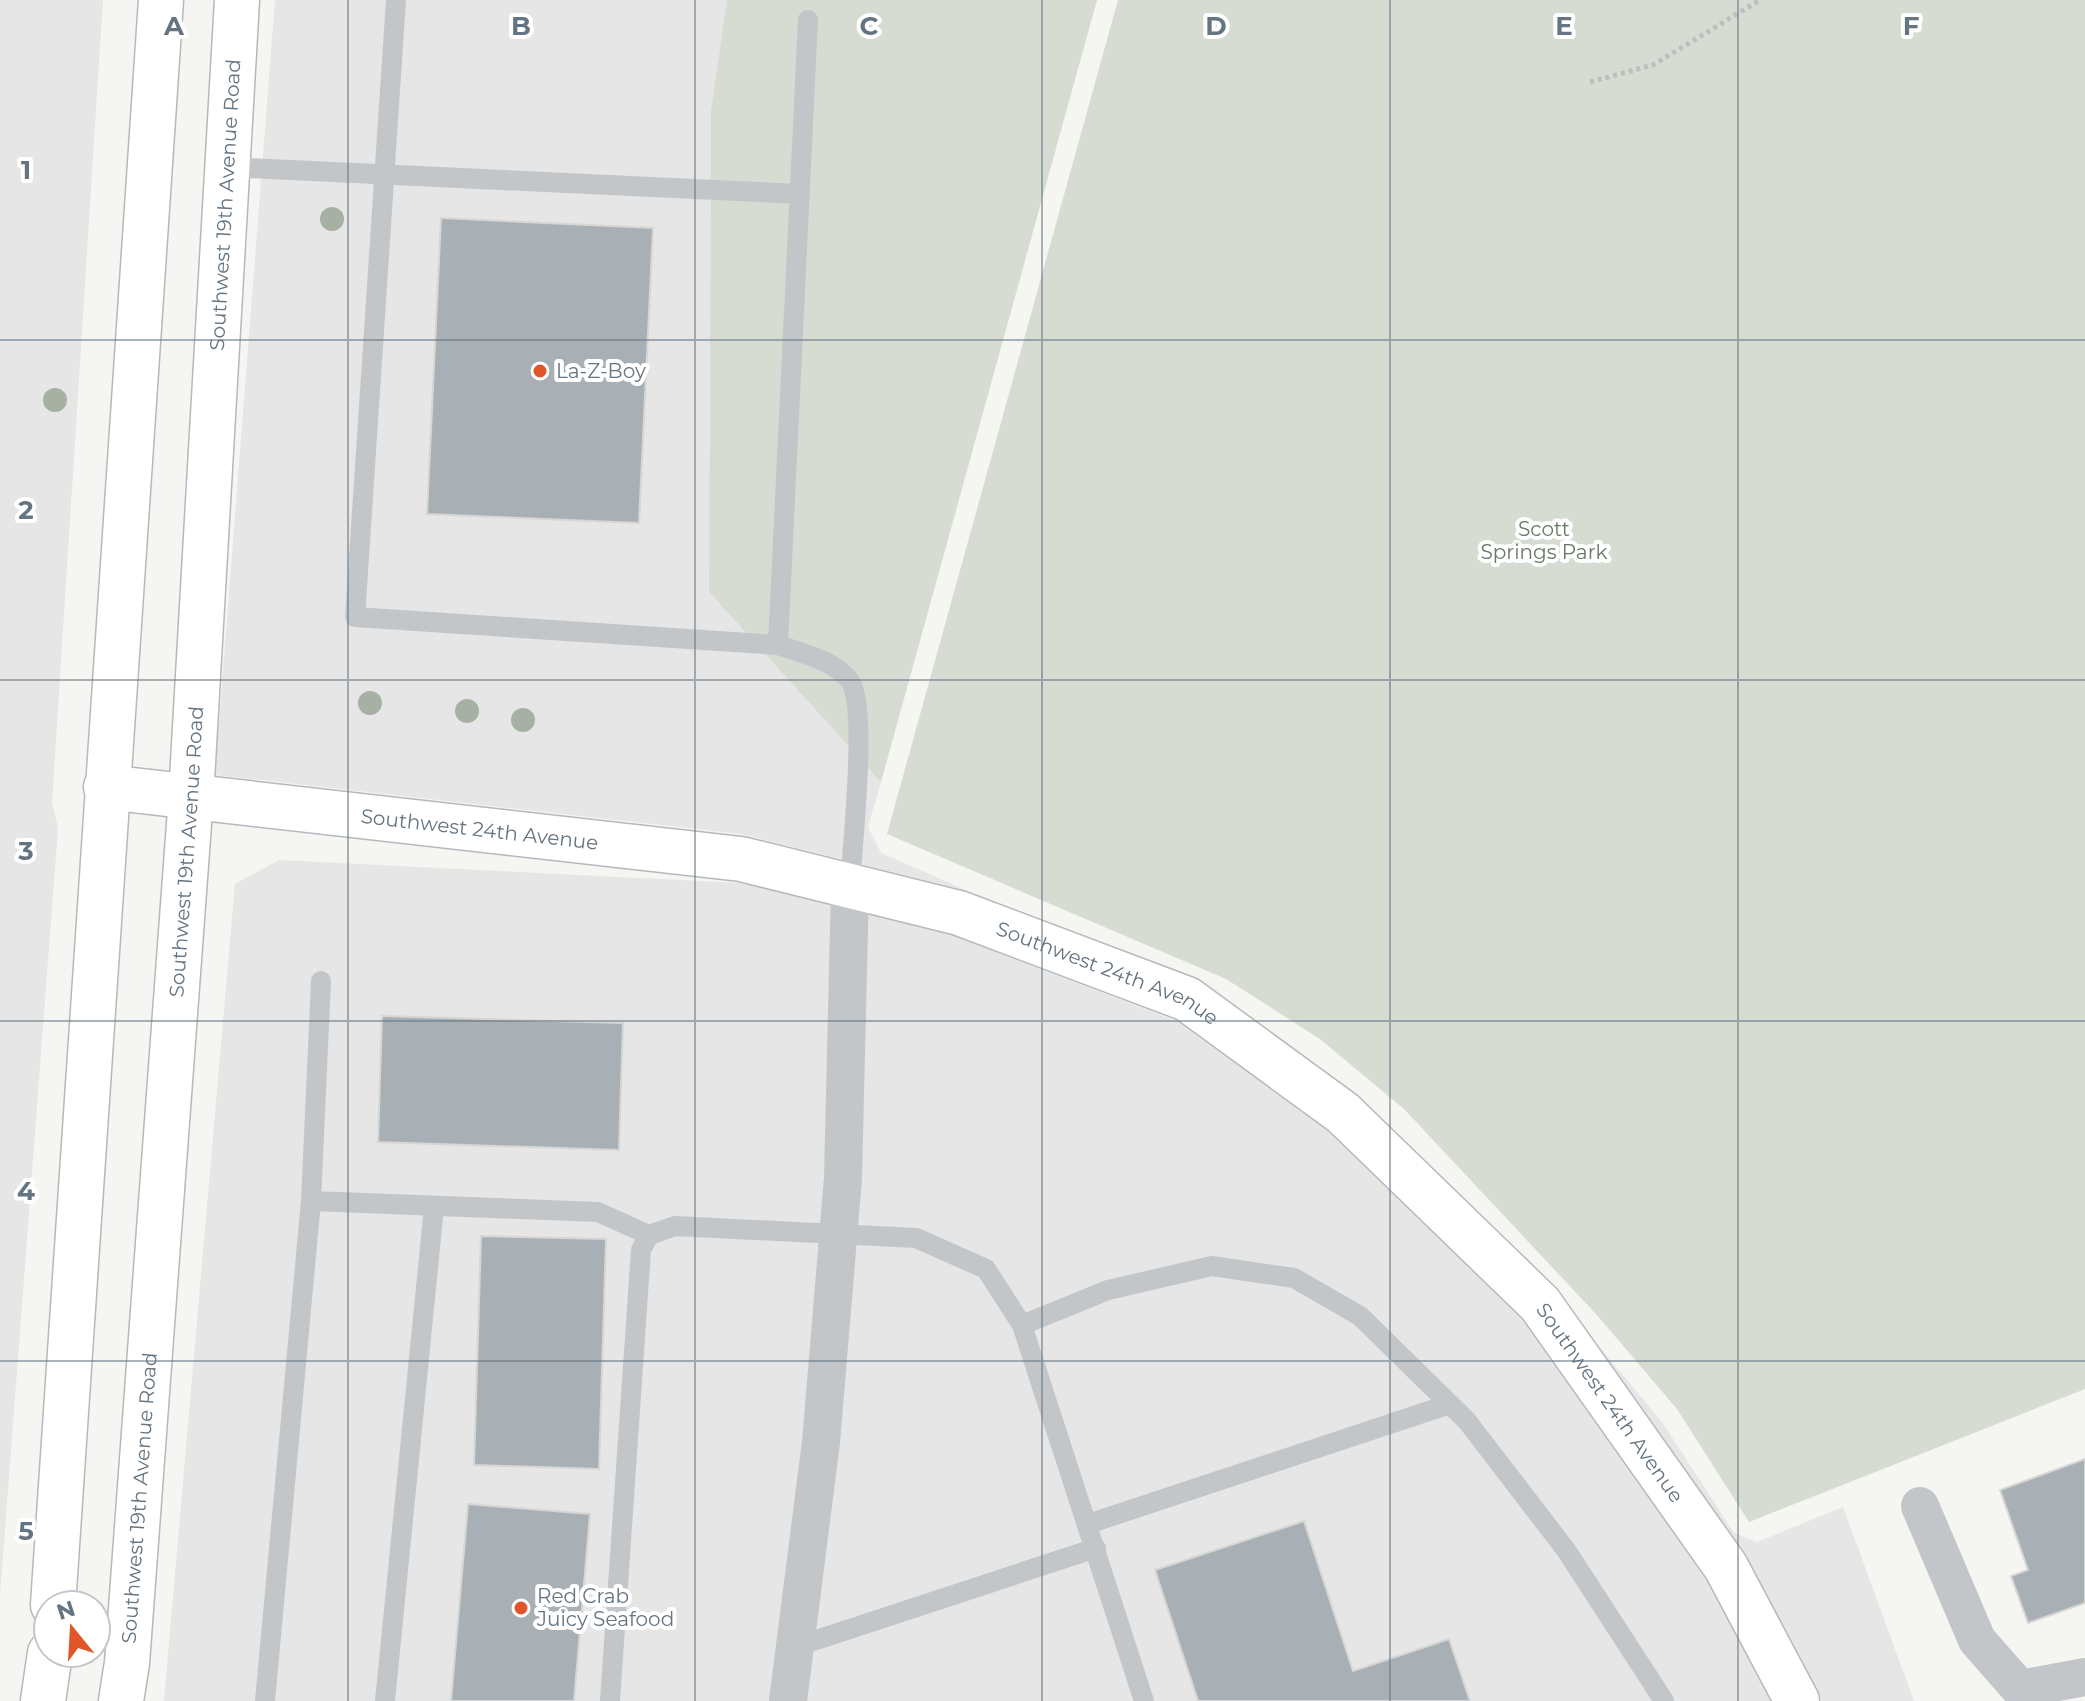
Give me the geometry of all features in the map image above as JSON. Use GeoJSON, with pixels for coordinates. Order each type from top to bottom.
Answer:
{"type":"FeatureCollection","features":[{"type":"Feature","properties":{"kind":"main road"},"geometry":{"type":"LineString","coordinates":[[54,1589],[161,0]]}},
{"type":"Feature","properties":{"kind":"main road","name":"Southwest 19th Avenue Road"},"geometry":{"type":"LineString","coordinates":[[121,1701],[127,1663],[191,797],[237,0]]}},
{"type":"Feature","properties":{"kind":"main road","name":"Southwest 24th Avenue"},"geometry":{"type":"LineString","coordinates":[[106,787],[741,859],[959,913],[1187,999],[1343,1113],[1540,1304],[1726,1567],[1797,1701]]}},
{"type":"Feature","properties":{"kind":"main road"},"geometry":{"type":"LineString","coordinates":[[43,1701],[48,1669]]}},
{"type":"Feature","properties":{"kind":"main road"},"geometry":{"type":"LineString","coordinates":[[61,1701],[65,1682],[64,1669]]}},
{"type":"Feature","properties":{"kind":"street"},"geometry":{"type":"LineString","coordinates":[[788,1701],[821,1442],[843,1178],[850,886]]}},
{"type":"Feature","properties":{"kind":"street"},"geometry":{"type":"LineString","coordinates":[[1920,1506],[1977,1640],[2020,1689],[2085,1677]]}},
{"type":"Feature","properties":{"kind":"lane"},"geometry":{"type":"LineString","coordinates":[[396,0],[355,617],[778,645],[821,659],[850,681],[858,714],[850,886]]}},
{"type":"Feature","properties":{"kind":"lane"},"geometry":{"type":"LineString","coordinates":[[778,645],[808,20]]}},
{"type":"Feature","properties":{"kind":"lane"},"geometry":{"type":"LineString","coordinates":[[225,167],[800,194]]}},
{"type":"Feature","properties":{"kind":"lane"},"geometry":{"type":"LineString","coordinates":[[265,1701],[311,1201],[321,981]]}},
{"type":"Feature","properties":{"kind":"lane"},"geometry":{"type":"LineString","coordinates":[[311,1201],[598,1212],[649,1235]]}},
{"type":"Feature","properties":{"kind":"lane"},"geometry":{"type":"LineString","coordinates":[[385,1701],[434,1207]]}},
{"type":"Feature","properties":{"kind":"lane"},"geometry":{"type":"LineString","coordinates":[[610,1701],[641,1250],[649,1235],[675,1226],[916,1238],[986,1269],[1022,1325],[1144,1701]]}},
{"type":"Feature","properties":{"kind":"lane"},"geometry":{"type":"LineString","coordinates":[[1022,1325],[1108,1290],[1212,1266],[1294,1278],[1360,1316],[1467,1421],[1566,1550],[1664,1701]]}},
{"type":"Feature","properties":{"kind":"lane"},"geometry":{"type":"LineString","coordinates":[[1088,1524],[1450,1404]]}},
{"type":"Feature","properties":{"kind":"lane"},"geometry":{"type":"LineString","coordinates":[[795,1647],[1096,1548]]}},
{"type":"Feature","properties":{"kind":"path"},"geometry":{"type":"LineString","coordinates":[[1590,82],[1653,65],[1760,0]]}},
{"type":"Feature","properties":{"kind":"shaded area"},"geometry":{"type":"Polygon","coordinates":[[[0,0],[103,0],[52,803],[58,828],[0,1596],[0,0]]]}},
{"type":"Feature","properties":{"kind":"shaded area"},"geometry":{"type":"Polygon","coordinates":[[[275,0],[727,0],[711,109],[709,592],[881,782],[868,827],[881,853],[968,891],[741,834],[215,775],[275,0]]]}},
{"type":"Feature","properties":{"kind":"shaded area"},"geometry":{"type":"Polygon","coordinates":[[[279,860],[739,883],[955,936],[1178,1022],[1330,1132],[1525,1320],[1708,1580],[1773,1701],[164,1701],[235,884],[279,860]]]}},
{"type":"Feature","properties":{"kind":"shaded area"},"geometry":{"type":"Polygon","coordinates":[[[1592,1338],[1662,1422],[1734,1533],[1757,1542],[1843,1507],[1914,1701],[1822,1701],[1743,1553],[1592,1338]]]}},
{"type":"Feature","properties":{"kind":"green space"},"geometry":{"type":"Polygon","coordinates":[[[727,0],[1097,0],[881,782],[709,592],[711,109],[727,0]]]}},
{"type":"Feature","properties":{"kind":"green space","name":"Scott Springs Park"},"geometry":{"type":"Polygon","coordinates":[[[1118,0],[2085,0],[2085,1389],[1749,1522],[1677,1409],[1596,1314],[1404,1109],[1320,1039],[1226,979],[887,834],[1118,0]]]}},
{"type":"Feature","properties":{"kind":"building","name":"La-Z-Boy"},"geometry":{"type":"Polygon","coordinates":[[[441,218],[653,228],[639,523],[427,514],[441,218]]]}},
{"type":"Feature","properties":{"kind":"building"},"geometry":{"type":"Polygon","coordinates":[[[382,1016],[623,1023],[619,1150],[378,1142],[382,1016]]]}},
{"type":"Feature","properties":{"kind":"building"},"geometry":{"type":"Polygon","coordinates":[[[481,1236],[606,1239],[599,1469],[474,1465],[481,1236]]]}},
{"type":"Feature","properties":{"kind":"building"},"geometry":{"type":"Polygon","coordinates":[[[2085,1459],[2085,1603],[2028,1623],[2011,1576],[2028,1570],[2000,1490],[2085,1459]]]}},
{"type":"Feature","properties":{"kind":"building","name":"Red Crab Juicy Seafood"},"geometry":{"type":"Polygon","coordinates":[[[468,1504],[590,1514],[574,1701],[451,1701],[468,1504]]]}},
{"type":"Feature","properties":{"kind":"building"},"geometry":{"type":"Polygon","coordinates":[[[1304,1521],[1353,1671],[1449,1639],[1470,1701],[1198,1701],[1155,1570],[1304,1521]]]}},
{"type":"Feature","properties":{"kind":"place","name":"La-Z-Boy"},"geometry":{"type":"Point","coordinates":[540,371]}},
{"type":"Feature","properties":{"kind":"place","name":"Red Crab Juicy Seafood"},"geometry":{"type":"Point","coordinates":[521,1608]}}]}
